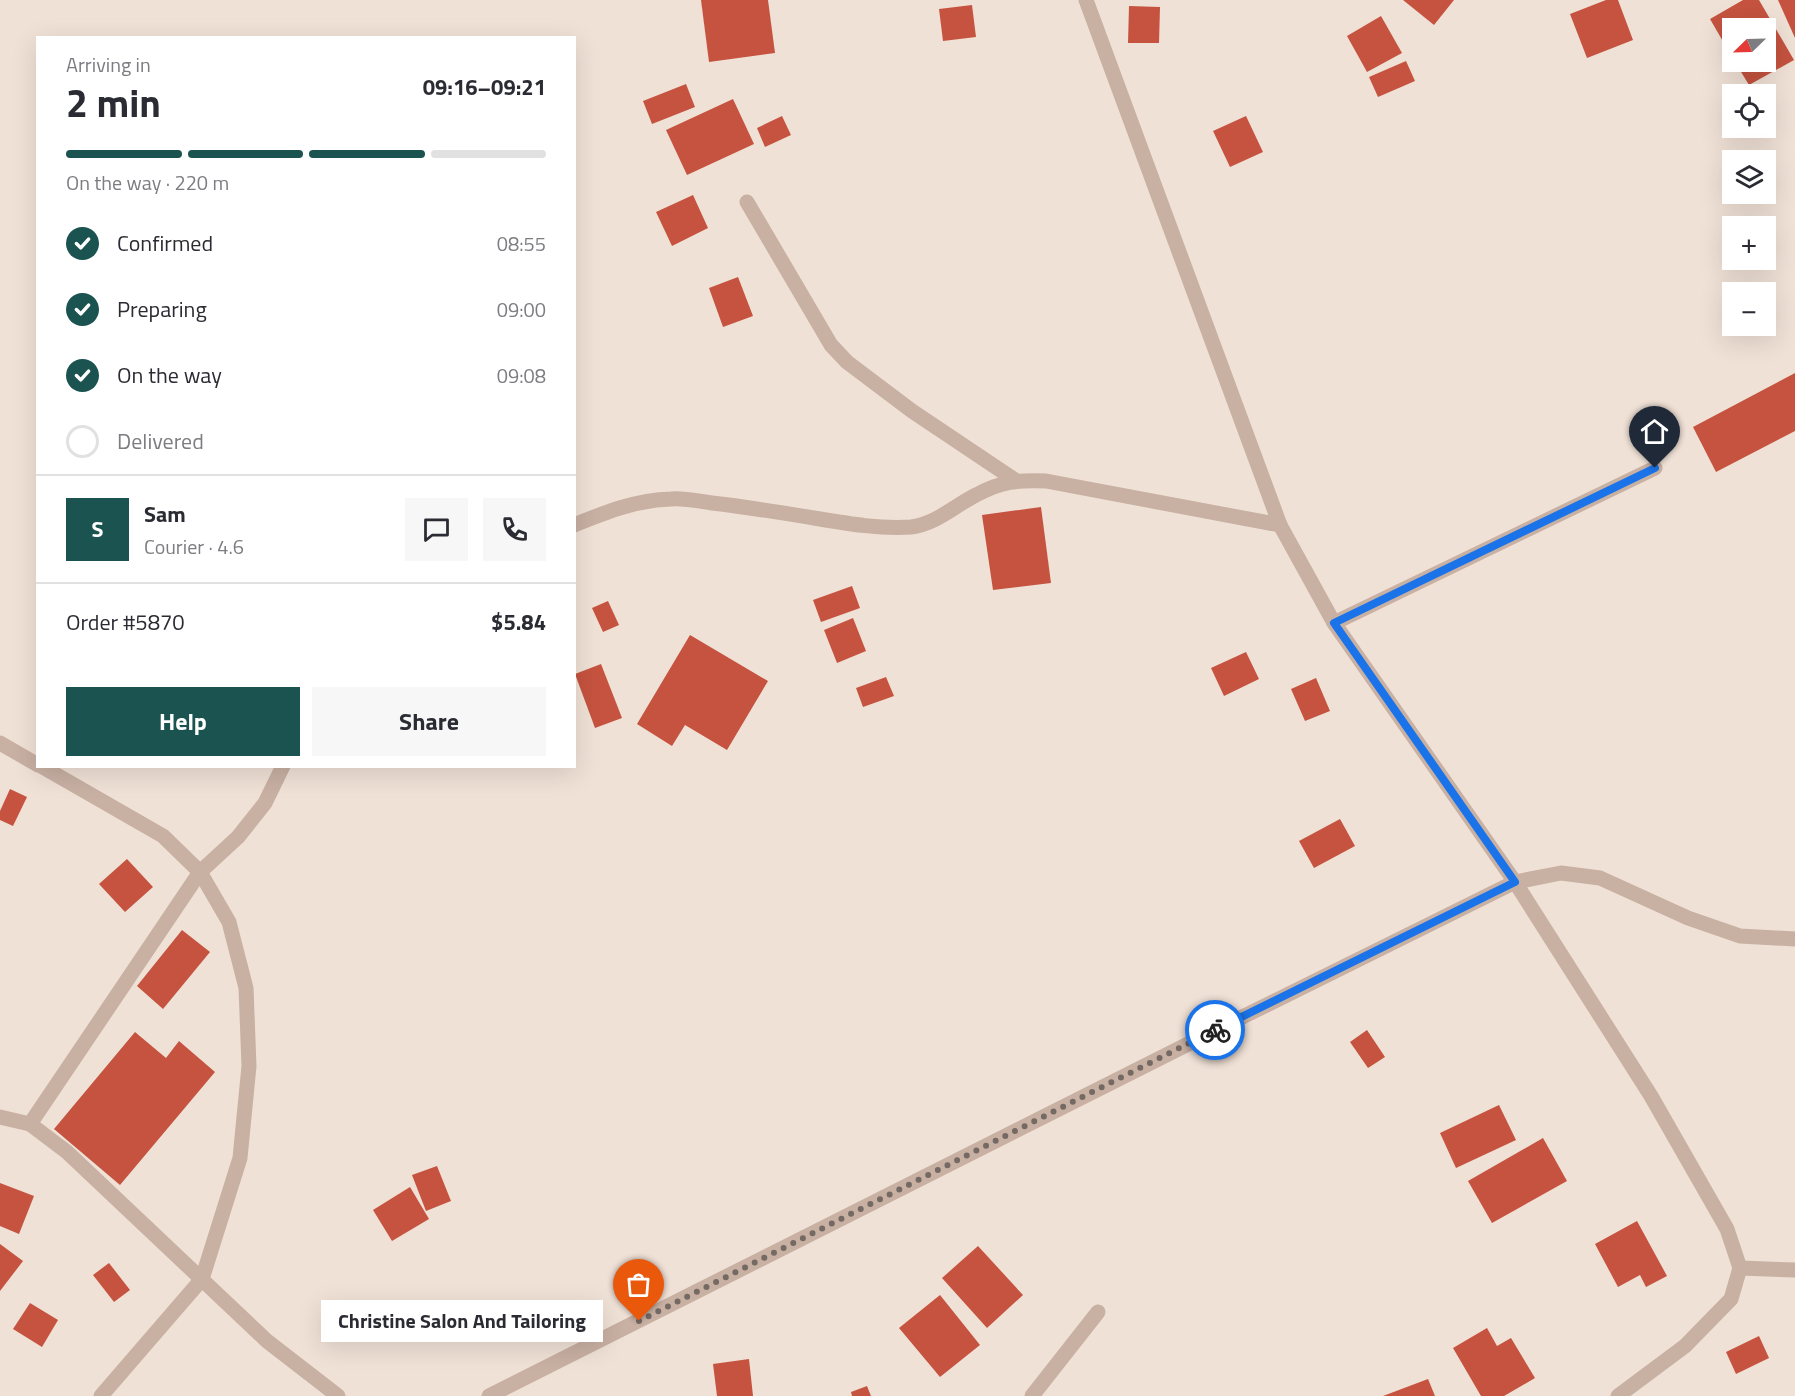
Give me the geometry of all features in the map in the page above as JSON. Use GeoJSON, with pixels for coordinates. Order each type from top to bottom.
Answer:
{"type":"FeatureCollection","features":[{"type":"Feature","properties":{"kind":"street"},"geometry":{"type":"LineString","coordinates":[[1086,0],[1280,525],[1334,623],[1515,882],[1651,1096],[1727,1229],[1740,1268],[1731,1299],[1684,1346],[1618,1396]]}},
{"type":"Feature","properties":{"kind":"street"},"geometry":{"type":"LineString","coordinates":[[747,202],[831,345],[847,362],[912,411],[1015,480]]}},
{"type":"Feature","properties":{"kind":"street"},"geometry":{"type":"LineString","coordinates":[[1334,623],[1655,468]]}},
{"type":"Feature","properties":{"kind":"street"},"geometry":{"type":"LineString","coordinates":[[576,524],[634,503],[672,499],[741,506],[866,526],[912,527],[928,523],[974,496],[1015,480],[1046,481],[1280,525]]}},
{"type":"Feature","properties":{"kind":"street"},"geometry":{"type":"LineString","coordinates":[[0,743],[36,764]]}},
{"type":"Feature","properties":{"kind":"street"},"geometry":{"type":"LineString","coordinates":[[43,768],[163,836],[200,872],[229,922],[246,988],[249,1066],[240,1158],[202,1279],[101,1396]]}},
{"type":"Feature","properties":{"kind":"street"},"geometry":{"type":"LineString","coordinates":[[30,1124],[200,872],[238,837],[265,803],[282,768]]}},
{"type":"Feature","properties":{"kind":"street"},"geometry":{"type":"LineString","coordinates":[[489,1396],[1515,882],[1561,873],[1600,878],[1688,918],[1740,936],[1795,939]]}},
{"type":"Feature","properties":{"kind":"street"},"geometry":{"type":"LineString","coordinates":[[0,1117],[30,1124],[67,1152],[267,1341],[338,1396]]}},
{"type":"Feature","properties":{"kind":"street"},"geometry":{"type":"LineString","coordinates":[[1740,1268],[1795,1270]]}},
{"type":"Feature","properties":{"kind":"street"},"geometry":{"type":"LineString","coordinates":[[1032,1396],[1098,1312]]}},
{"type":"Feature","properties":{"kind":"building"},"geometry":{"type":"Polygon","coordinates":[[[701,0],[768,0],[775,53],[709,62],[701,0]]]}},
{"type":"Feature","properties":{"kind":"building"},"geometry":{"type":"Polygon","coordinates":[[[1403,0],[1454,0],[1434,25],[1403,0]]]}},
{"type":"Feature","properties":{"kind":"building"},"geometry":{"type":"Polygon","coordinates":[[[1606,0],[1618,0],[1633,40],[1587,58],[1570,14],[1606,0]]]}},
{"type":"Feature","properties":{"kind":"building"},"geometry":{"type":"Polygon","coordinates":[[[1743,0],[1759,0],[1770,18],[1722,18],[1722,40],[1710,19],[1743,0]]]}},
{"type":"Feature","properties":{"kind":"building"},"geometry":{"type":"Polygon","coordinates":[[[1778,0],[1795,0],[1795,38],[1778,0]]]}},
{"type":"Feature","properties":{"kind":"building"},"geometry":{"type":"Polygon","coordinates":[[[972,5],[976,37],[943,41],[939,9],[972,5]]]}},
{"type":"Feature","properties":{"kind":"building"},"geometry":{"type":"Polygon","coordinates":[[[1129,6],[1160,7],[1159,43],[1128,43],[1129,6]]]}},
{"type":"Feature","properties":{"kind":"building"},"geometry":{"type":"Polygon","coordinates":[[[1381,16],[1402,53],[1367,72],[1347,36],[1381,16]]]}},
{"type":"Feature","properties":{"kind":"building"},"geometry":{"type":"Polygon","coordinates":[[[1776,29],[1794,60],[1776,70],[1776,29]]]}},
{"type":"Feature","properties":{"kind":"building"},"geometry":{"type":"Polygon","coordinates":[[[1406,61],[1415,81],[1378,97],[1369,77],[1406,61]]]}},
{"type":"Feature","properties":{"kind":"building"},"geometry":{"type":"Polygon","coordinates":[[[1741,72],[1772,72],[1751,84],[1748,84],[1741,72]]]}},
{"type":"Feature","properties":{"kind":"building"},"geometry":{"type":"Polygon","coordinates":[[[686,84],[695,107],[652,124],[643,101],[686,84]]]}},
{"type":"Feature","properties":{"kind":"building"},"geometry":{"type":"Polygon","coordinates":[[[733,99],[754,144],[687,175],[666,130],[733,99]]]}},
{"type":"Feature","properties":{"kind":"building"},"geometry":{"type":"Polygon","coordinates":[[[782,116],[791,135],[765,147],[757,128],[782,116]]]}},
{"type":"Feature","properties":{"kind":"building"},"geometry":{"type":"Polygon","coordinates":[[[1246,116],[1263,152],[1230,167],[1213,131],[1246,116]]]}},
{"type":"Feature","properties":{"kind":"building"},"geometry":{"type":"Polygon","coordinates":[[[693,195],[708,228],[672,246],[656,212],[693,195]]]}},
{"type":"Feature","properties":{"kind":"building"},"geometry":{"type":"Polygon","coordinates":[[[738,277],[753,316],[723,327],[709,288],[738,277]]]}},
{"type":"Feature","properties":{"kind":"building"},"geometry":{"type":"Polygon","coordinates":[[[1795,373],[1795,431],[1716,472],[1693,427],[1795,373]]]}},
{"type":"Feature","properties":{"kind":"building"},"geometry":{"type":"Polygon","coordinates":[[[1041,507],[1051,583],[993,590],[982,515],[1041,507]]]}},
{"type":"Feature","properties":{"kind":"building"},"geometry":{"type":"Polygon","coordinates":[[[852,586],[860,608],[821,622],[813,600],[852,586]]]}},
{"type":"Feature","properties":{"kind":"building"},"geometry":{"type":"Polygon","coordinates":[[[608,601],[619,625],[603,632],[592,608],[608,601]]]}},
{"type":"Feature","properties":{"kind":"building"},"geometry":{"type":"Polygon","coordinates":[[[853,618],[866,651],[837,663],[824,630],[853,618]]]}},
{"type":"Feature","properties":{"kind":"building"},"geometry":{"type":"Polygon","coordinates":[[[690,635],[768,681],[727,750],[685,725],[672,746],[637,724],[690,635]]]}},
{"type":"Feature","properties":{"kind":"building"},"geometry":{"type":"Polygon","coordinates":[[[1246,652],[1259,679],[1224,696],[1211,668],[1246,652]]]}},
{"type":"Feature","properties":{"kind":"building"},"geometry":{"type":"Polygon","coordinates":[[[601,664],[622,718],[595,728],[576,674],[601,664]]]}},
{"type":"Feature","properties":{"kind":"building"},"geometry":{"type":"Polygon","coordinates":[[[886,677],[894,696],[863,707],[856,688],[886,677]]]}},
{"type":"Feature","properties":{"kind":"building"},"geometry":{"type":"Polygon","coordinates":[[[1316,678],[1330,711],[1305,721],[1291,689],[1316,678]]]}},
{"type":"Feature","properties":{"kind":"building"},"geometry":{"type":"Polygon","coordinates":[[[10,789],[27,797],[13,826],[0,820],[0,811],[10,789]]]}},
{"type":"Feature","properties":{"kind":"building"},"geometry":{"type":"Polygon","coordinates":[[[1340,819],[1355,846],[1314,868],[1299,841],[1340,819]]]}},
{"type":"Feature","properties":{"kind":"building"},"geometry":{"type":"Polygon","coordinates":[[[127,859],[153,887],[125,912],[99,884],[127,859]]]}},
{"type":"Feature","properties":{"kind":"building"},"geometry":{"type":"Polygon","coordinates":[[[182,930],[210,952],[163,1009],[137,986],[182,930]]]}},
{"type":"Feature","properties":{"kind":"building"},"geometry":{"type":"Polygon","coordinates":[[[1367,1030],[1385,1057],[1368,1068],[1350,1042],[1367,1030]]]}},
{"type":"Feature","properties":{"kind":"building"},"geometry":{"type":"Polygon","coordinates":[[[135,1032],[166,1058],[179,1041],[215,1072],[120,1185],[54,1129],[135,1032]]]}},
{"type":"Feature","properties":{"kind":"building"},"geometry":{"type":"Polygon","coordinates":[[[1499,1105],[1516,1140],[1456,1168],[1440,1133],[1499,1105]]]}},
{"type":"Feature","properties":{"kind":"building"},"geometry":{"type":"Polygon","coordinates":[[[1543,1138],[1567,1181],[1492,1223],[1468,1181],[1543,1138]]]}},
{"type":"Feature","properties":{"kind":"building"},"geometry":{"type":"Polygon","coordinates":[[[437,1166],[451,1201],[426,1211],[412,1175],[437,1166]]]}},
{"type":"Feature","properties":{"kind":"building"},"geometry":{"type":"Polygon","coordinates":[[[0,1183],[34,1196],[19,1234],[0,1226],[0,1183]]]}},
{"type":"Feature","properties":{"kind":"building"},"geometry":{"type":"Polygon","coordinates":[[[410,1187],[429,1219],[392,1241],[373,1210],[410,1187]]]}},
{"type":"Feature","properties":{"kind":"building"},"geometry":{"type":"Polygon","coordinates":[[[1637,1221],[1667,1276],[1646,1287],[1640,1275],[1618,1287],[1595,1244],[1637,1221]]]}},
{"type":"Feature","properties":{"kind":"building"},"geometry":{"type":"Polygon","coordinates":[[[0,1244],[23,1261],[0,1291],[0,1244]]]}},
{"type":"Feature","properties":{"kind":"building"},"geometry":{"type":"Polygon","coordinates":[[[978,1246],[1023,1295],[987,1328],[942,1278],[978,1246]]]}},
{"type":"Feature","properties":{"kind":"building"},"geometry":{"type":"Polygon","coordinates":[[[109,1263],[130,1290],[114,1302],[93,1275],[109,1263]]]}},
{"type":"Feature","properties":{"kind":"building"},"geometry":{"type":"Polygon","coordinates":[[[940,1295],[980,1345],[940,1377],[899,1328],[940,1295]]]}},
{"type":"Feature","properties":{"kind":"building"},"geometry":{"type":"Polygon","coordinates":[[[30,1303],[58,1320],[42,1347],[13,1329],[30,1303]]]}},
{"type":"Feature","properties":{"kind":"building"},"geometry":{"type":"Polygon","coordinates":[[[1487,1328],[1497,1346],[1511,1338],[1535,1378],[1504,1396],[1481,1396],[1453,1348],[1487,1328]]]}},
{"type":"Feature","properties":{"kind":"building"},"geometry":{"type":"Polygon","coordinates":[[[1759,1336],[1769,1358],[1736,1374],[1726,1352],[1759,1336]]]}},
{"type":"Feature","properties":{"kind":"building"},"geometry":{"type":"Polygon","coordinates":[[[749,1359],[753,1396],[717,1396],[713,1364],[749,1359]]]}},
{"type":"Feature","properties":{"kind":"building"},"geometry":{"type":"Polygon","coordinates":[[[1428,1379],[1435,1396],[1383,1396],[1428,1379]]]}},
{"type":"Feature","properties":{"kind":"building"},"geometry":{"type":"Polygon","coordinates":[[[867,1386],[871,1396],[852,1396],[851,1392],[867,1386]]]}},
{"type":"Feature","properties":{"kind":"way so far"},"geometry":{"type":"LineString","coordinates":[[639,1321],[1215,1030]]}},
{"type":"Feature","properties":{"kind":"place","name":"Christine Salon And Tailoring"},"geometry":{"type":"Point","coordinates":[639,1321]}},
{"type":"Feature","properties":{"kind":"route"},"geometry":{"type":"LineString","coordinates":[[1215,1030],[1515,882],[1334,623],[1655,468]]}}]}
